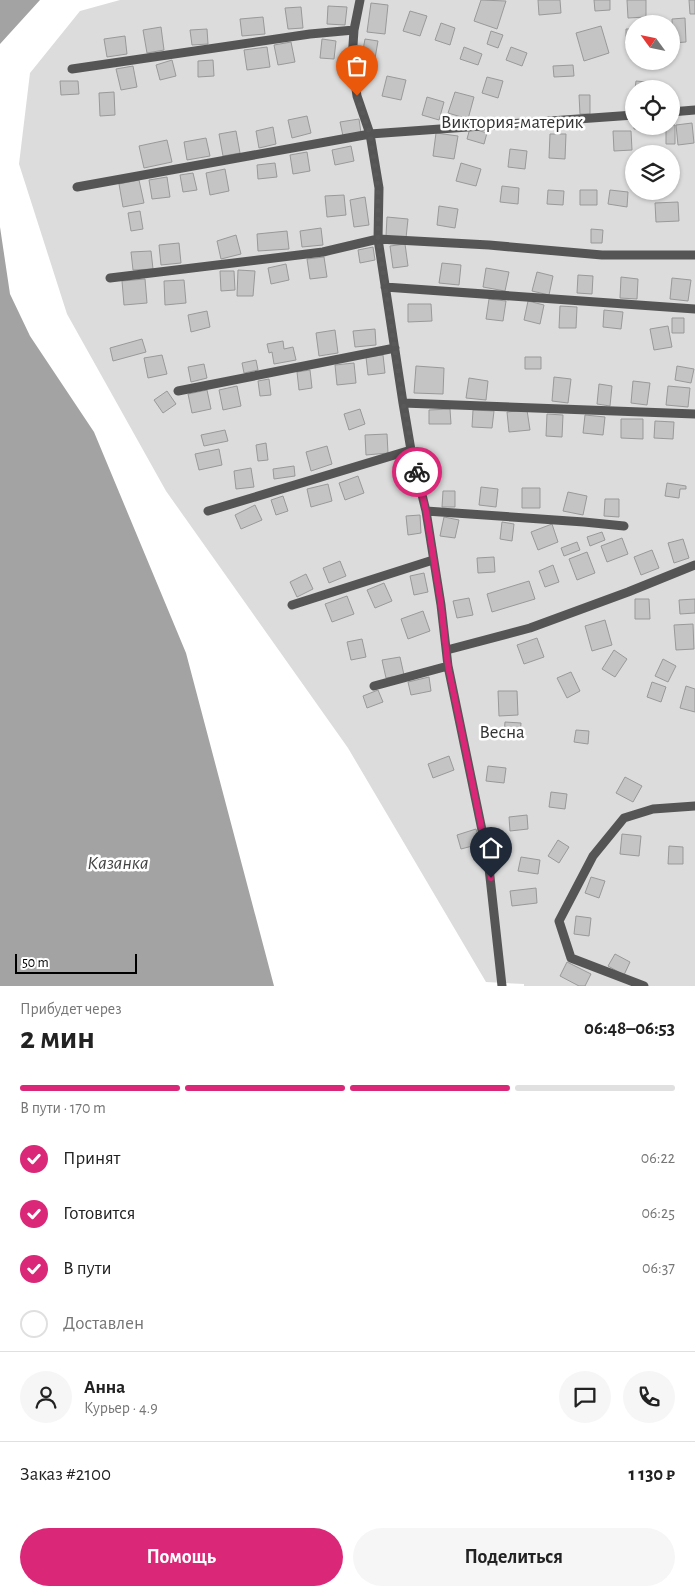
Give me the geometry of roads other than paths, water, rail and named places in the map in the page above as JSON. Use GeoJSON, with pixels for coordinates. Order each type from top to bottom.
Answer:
{"type":"FeatureCollection","features":[{"type":"Feature","properties":{"kind":"lane"},"geometry":{"type":"LineString","coordinates":[[360,0],[354,30],[352,60],[354,78],[357,96],[370,134],[378,188],[378,239],[385,288],[411,450],[426,511],[448,666],[488,859],[502,986]]}},
{"type":"Feature","properties":{"kind":"lane"},"geometry":{"type":"LineString","coordinates":[[72,69],[310,34],[354,30]]}},
{"type":"Feature","properties":{"kind":"lane"},"geometry":{"type":"LineString","coordinates":[[680,111],[695,110]]}},
{"type":"Feature","properties":{"kind":"lane"},"geometry":{"type":"LineString","coordinates":[[77,187],[370,134],[625,116]]}},
{"type":"Feature","properties":{"kind":"lane"},"geometry":{"type":"LineString","coordinates":[[110,278],[323,252],[378,239],[489,245],[602,255],[695,255]]}},
{"type":"Feature","properties":{"kind":"lane"},"geometry":{"type":"LineString","coordinates":[[385,288],[695,309]]}},
{"type":"Feature","properties":{"kind":"lane"},"geometry":{"type":"LineString","coordinates":[[178,391],[395,348]]}},
{"type":"Feature","properties":{"kind":"lane"},"geometry":{"type":"LineString","coordinates":[[403,403],[695,414]]}},
{"type":"Feature","properties":{"kind":"lane"},"geometry":{"type":"LineString","coordinates":[[208,511],[411,450]]}},
{"type":"Feature","properties":{"kind":"lane"},"geometry":{"type":"LineString","coordinates":[[426,511],[624,526]]}},
{"type":"Feature","properties":{"kind":"lane"},"geometry":{"type":"LineString","coordinates":[[292,605],[433,560]]}},
{"type":"Feature","properties":{"kind":"lane"},"geometry":{"type":"LineString","coordinates":[[447,650],[530,628],[695,565]]}},
{"type":"Feature","properties":{"kind":"lane"},"geometry":{"type":"LineString","coordinates":[[374,686],[448,666]]}},
{"type":"Feature","properties":{"kind":"lane"},"geometry":{"type":"LineString","coordinates":[[644,986],[571,958],[560,921],[594,856],[624,818],[653,809],[695,806]]}},
{"type":"Feature","properties":{"kind":"water"},"geometry":{"type":"Polygon","coordinates":[[[0,0],[40,0],[0,44],[0,0]]]}},
{"type":"Feature","properties":{"kind":"water","name":"Казанка"},"geometry":{"type":"Polygon","coordinates":[[[0,227],[10,294],[30,336],[94,432],[186,653],[274,986],[0,986],[0,227]]]}},
{"type":"Feature","properties":{"kind":"park label","name":"Виктория-материк"},"geometry":{"type":"Point","coordinates":[512,121]}},
{"type":"Feature","properties":{"kind":"park label","name":"Весна"},"geometry":{"type":"Point","coordinates":[502,731]}}]}
